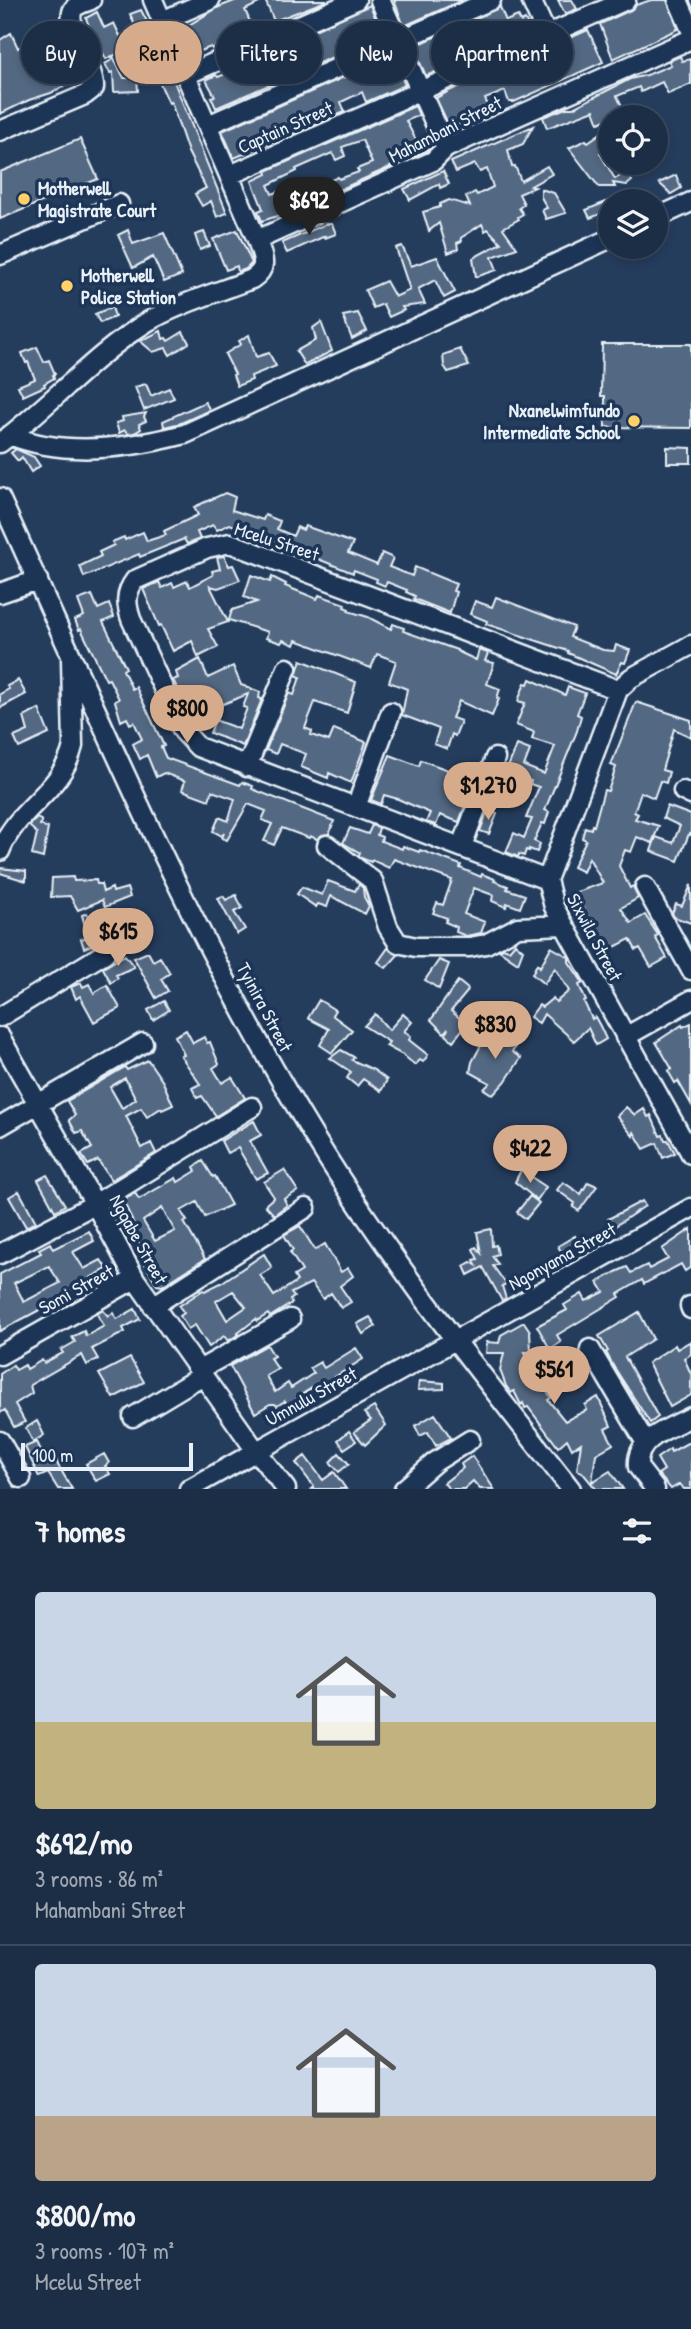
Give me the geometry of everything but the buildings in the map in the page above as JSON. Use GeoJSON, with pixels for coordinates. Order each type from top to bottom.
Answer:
{"type":"FeatureCollection","features":[{"type":"Feature","properties":{"kind":"street"},"geometry":{"type":"LineString","coordinates":[[0,131],[85,95],[94,88],[92,71],[73,28],[71,17],[75,7],[91,0]]}},
{"type":"Feature","properties":{"kind":"street"},"geometry":{"type":"LineString","coordinates":[[153,0],[162,21],[210,0]]}},
{"type":"Feature","properties":{"kind":"street"},"geometry":{"type":"LineString","coordinates":[[202,68],[356,0]]}},
{"type":"Feature","properties":{"kind":"street"},"geometry":{"type":"LineString","coordinates":[[380,0],[389,21]]}},
{"type":"Feature","properties":{"kind":"street"},"geometry":{"type":"LineString","coordinates":[[417,33],[491,0]]}},
{"type":"Feature","properties":{"kind":"street"},"geometry":{"type":"LineString","coordinates":[[531,0],[541,21]]}},
{"type":"Feature","properties":{"kind":"street","name":"Captain Street"},"geometry":{"type":"LineString","coordinates":[[573,23],[626,0]]}},
{"type":"Feature","properties":{"kind":"street"},"geometry":{"type":"LineString","coordinates":[[678,0],[691,30]]}},
{"type":"Feature","properties":{"kind":"street","name":"Mahambani Street"},"geometry":{"type":"LineString","coordinates":[[257,240],[433,160],[446,148],[691,39]]}},
{"type":"Feature","properties":{"kind":"street"},"geometry":{"type":"LineString","coordinates":[[208,125],[336,68]]}},
{"type":"Feature","properties":{"kind":"street"},"geometry":{"type":"LineString","coordinates":[[5,439],[94,360],[147,323],[258,275],[264,264],[257,240],[190,84]]}},
{"type":"Feature","properties":{"kind":"street"},"geometry":{"type":"LineString","coordinates":[[416,84],[446,148]]}},
{"type":"Feature","properties":{"kind":"street","name":"Captain Street"},"geometry":{"type":"LineString","coordinates":[[230,175],[435,84]]}},
{"type":"Feature","properties":{"kind":"street"},"geometry":{"type":"LineString","coordinates":[[668,213],[691,202]]}},
{"type":"Feature","properties":{"kind":"street"},"geometry":{"type":"LineString","coordinates":[[0,255],[119,204]]}},
{"type":"Feature","properties":{"kind":"street"},"geometry":{"type":"LineString","coordinates":[[5,439],[93,448],[184,434],[598,244]]}},
{"type":"Feature","properties":{"kind":"street","name":"Tyinira Street"},"geometry":{"type":"LineString","coordinates":[[0,499],[173,876],[242,1011],[304,1121],[381,1241],[454,1341],[571,1489]]}},
{"type":"Feature","properties":{"kind":"street","name":"Mcelu Street"},"geometry":{"type":"LineString","coordinates":[[547,880],[198,747],[183,731],[127,607],[127,597],[135,580],[219,544],[239,546],[618,690]]}},
{"type":"Feature","properties":{"kind":"street"},"geometry":{"type":"LineString","coordinates":[[0,593],[38,580]]}},
{"type":"Feature","properties":{"kind":"street"},"geometry":{"type":"LineString","coordinates":[[618,690],[631,678],[691,645]]}},
{"type":"Feature","properties":{"kind":"street"},"geometry":{"type":"LineString","coordinates":[[0,851],[11,829],[28,808],[59,779],[70,759],[73,746],[70,652]]}},
{"type":"Feature","properties":{"kind":"street"},"geometry":{"type":"LineString","coordinates":[[247,766],[287,668]]}},
{"type":"Feature","properties":{"kind":"street","name":"Sixwila Street"},"geometry":{"type":"LineString","coordinates":[[618,690],[547,880],[554,906],[691,1154]]}},
{"type":"Feature","properties":{"kind":"street"},"geometry":{"type":"LineString","coordinates":[[356,807],[391,712]]}},
{"type":"Feature","properties":{"kind":"street"},"geometry":{"type":"LineString","coordinates":[[462,846],[495,758]]}},
{"type":"Feature","properties":{"kind":"street"},"geometry":{"type":"LineString","coordinates":[[327,845],[373,881],[388,928],[398,943],[428,947],[470,947],[486,944],[518,927],[564,925]]}},
{"type":"Feature","properties":{"kind":"street"},"geometry":{"type":"LineString","coordinates":[[645,887],[691,970]]}},
{"type":"Feature","properties":{"kind":"street"},"geometry":{"type":"LineString","coordinates":[[0,1017],[106,953]]}},
{"type":"Feature","properties":{"kind":"street"},"geometry":{"type":"LineString","coordinates":[[625,1037],[691,1000]]}},
{"type":"Feature","properties":{"kind":"street","name":"Ngqabe Street"},"geometry":{"type":"LineString","coordinates":[[0,1037],[135,1279],[256,1451],[286,1489]]}},
{"type":"Feature","properties":{"kind":"street"},"geometry":{"type":"LineString","coordinates":[[0,1126],[143,1043]]}},
{"type":"Feature","properties":{"kind":"street"},"geometry":{"type":"LineString","coordinates":[[0,1254],[95,1204],[252,1107]]}},
{"type":"Feature","properties":{"kind":"street"},"geometry":{"type":"LineString","coordinates":[[153,1306],[306,1208]]}},
{"type":"Feature","properties":{"kind":"street","name":"Ngonyama Street"},"geometry":{"type":"LineString","coordinates":[[454,1341],[691,1208]]}},
{"type":"Feature","properties":{"kind":"street","name":"Somi Street"},"geometry":{"type":"LineString","coordinates":[[0,1355],[135,1279]]}},
{"type":"Feature","properties":{"kind":"street"},"geometry":{"type":"LineString","coordinates":[[133,1417],[290,1318]]}},
{"type":"Feature","properties":{"kind":"street","name":"Umnulu Street"},"geometry":{"type":"LineString","coordinates":[[189,1489],[454,1341]]}},
{"type":"Feature","properties":{"kind":"street"},"geometry":{"type":"LineString","coordinates":[[590,1349],[646,1443]]}},
{"type":"Feature","properties":{"kind":"street"},"geometry":{"type":"LineString","coordinates":[[655,1489],[638,1467],[639,1453],[646,1443],[691,1417]]}},
{"type":"Feature","properties":{"kind":"street"},"geometry":{"type":"LineString","coordinates":[[404,1489],[435,1462],[470,1440]]}},
{"type":"Feature","properties":{"kind":"street"},"geometry":{"type":"LineString","coordinates":[[0,1441],[21,1478]]}},
{"type":"Feature","properties":{"kind":"place","name":"Motherwell Magistrate Court"},"geometry":{"type":"Point","coordinates":[24,199]}},
{"type":"Feature","properties":{"kind":"place","name":"Motherwell Police Station"},"geometry":{"type":"Point","coordinates":[67,286]}},
{"type":"Feature","properties":{"kind":"place","name":"Nxanelwimfundo Intermediate School"},"geometry":{"type":"Point","coordinates":[634,421]}}]}
